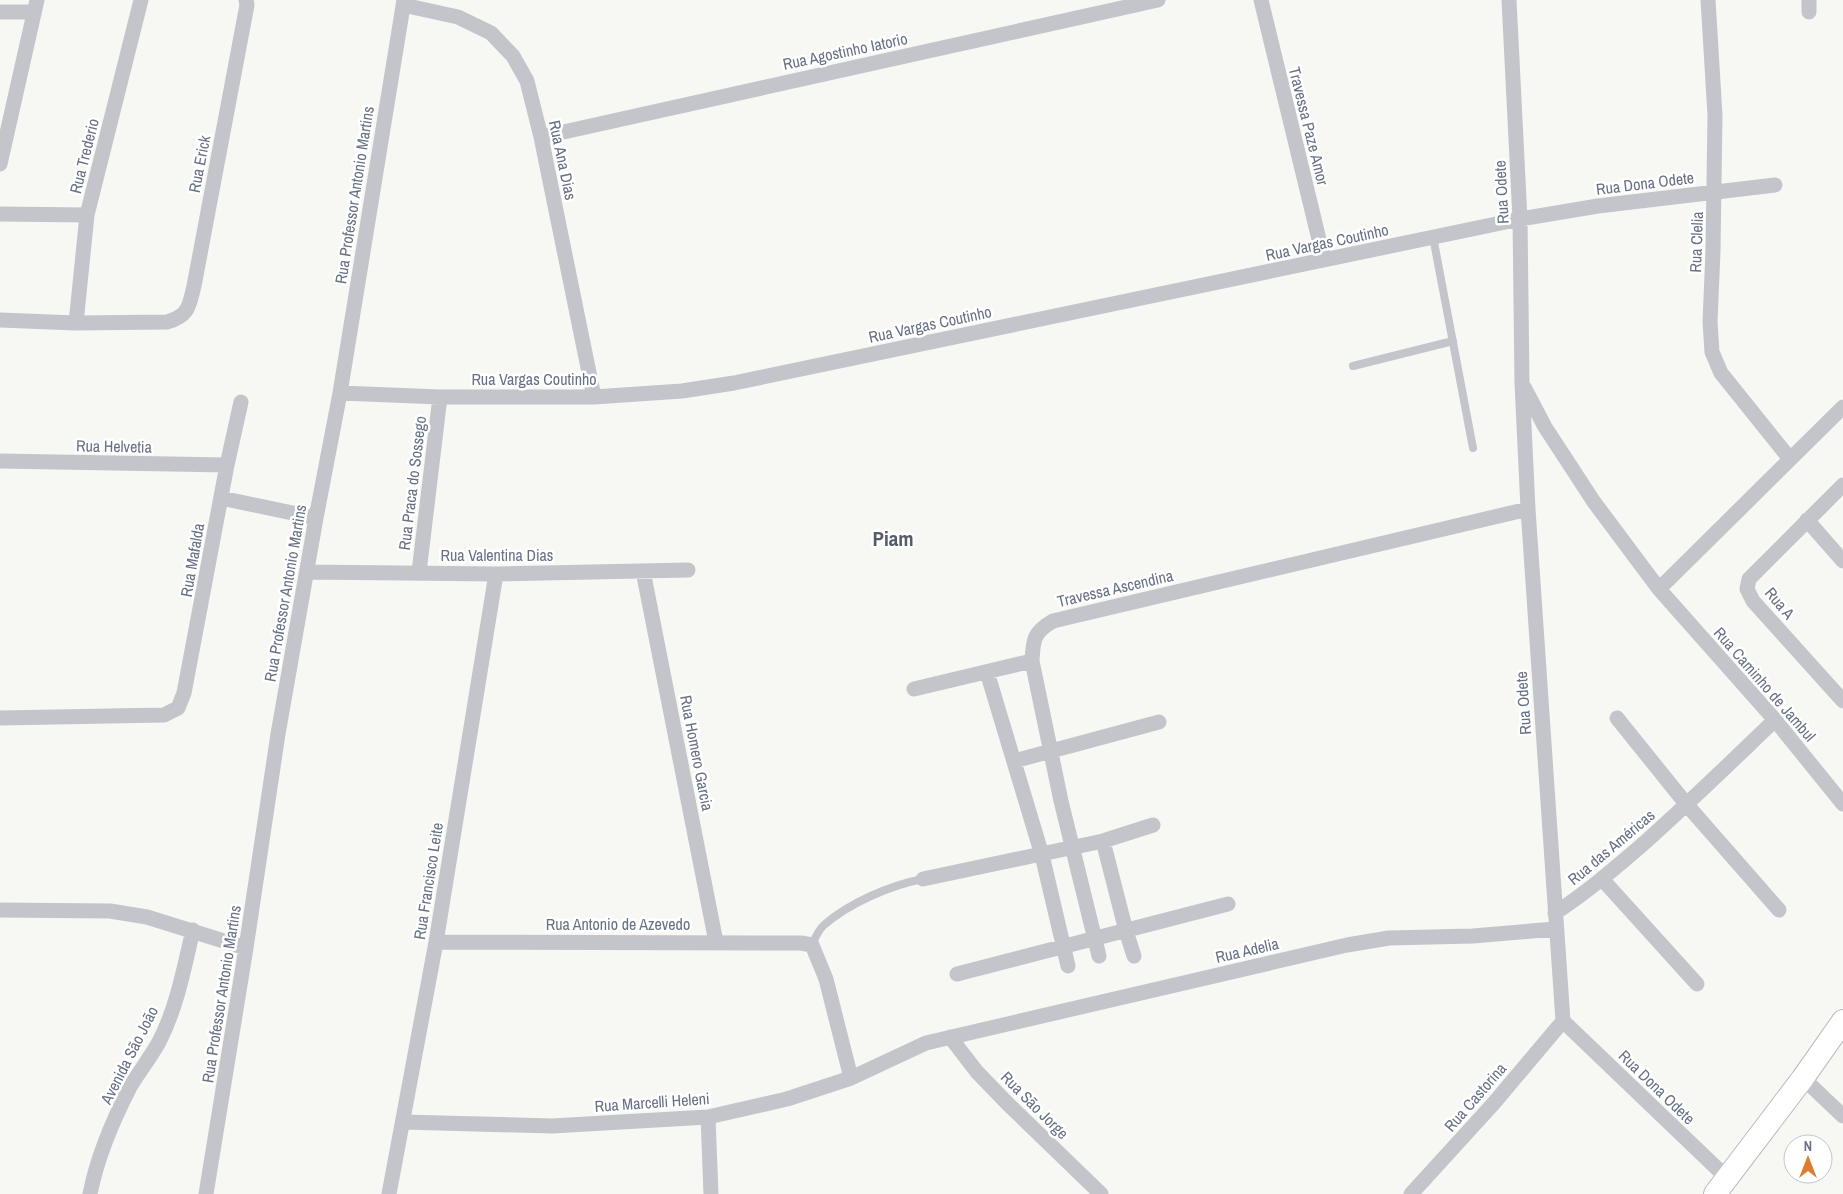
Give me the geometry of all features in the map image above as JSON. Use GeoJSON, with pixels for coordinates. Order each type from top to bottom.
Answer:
{"type":"FeatureCollection","features":[{"type":"Feature","properties":{"kind":"main road"},"geometry":{"type":"LineString","coordinates":[[1721,1186],[1803,1078],[1843,1021]]}},
{"type":"Feature","properties":{"kind":"street","name":"Rua Trederio"},"geometry":{"type":"LineString","coordinates":[[76,322],[87,215],[141,0]]}},
{"type":"Feature","properties":{"kind":"street","name":"Rua Erick"},"geometry":{"type":"LineString","coordinates":[[76,322],[167,322],[179,318],[189,306],[247,5],[246,0]]}},
{"type":"Feature","properties":{"kind":"street","name":"Rua Agostinho Iatorio"},"geometry":{"type":"LineString","coordinates":[[540,137],[1158,0]]}},
{"type":"Feature","properties":{"kind":"street","name":"Travessa Paze Amor"},"geometry":{"type":"LineString","coordinates":[[1261,0],[1324,260]]}},
{"type":"Feature","properties":{"kind":"street","name":"Rua Odete"},"geometry":{"type":"LineString","coordinates":[[1509,0],[1520,219],[1522,383],[1528,509],[1555,928],[1563,1021]]}},
{"type":"Feature","properties":{"kind":"street","name":"Rua Clelia"},"geometry":{"type":"LineString","coordinates":[[1708,0],[1714,115],[1710,322],[1712,352],[1721,373],[1790,459]]}},
{"type":"Feature","properties":{"kind":"street","name":"Rua Ana Dias"},"geometry":{"type":"LineString","coordinates":[[403,2],[458,17],[491,33],[513,56],[527,81],[594,397]]}},
{"type":"Feature","properties":{"kind":"street","name":"Rua Professor Antonio Martins"},"geometry":{"type":"LineString","coordinates":[[206,1194],[278,734],[340,393],[403,2]]}},
{"type":"Feature","properties":{"kind":"street"},"geometry":{"type":"LineString","coordinates":[[0,12],[36,6],[5,111],[0,164]]}},
{"type":"Feature","properties":{"kind":"street","name":"Rua Dona Odete"},"geometry":{"type":"LineString","coordinates":[[1520,219],[1598,206],[1775,185]]}},
{"type":"Feature","properties":{"kind":"street"},"geometry":{"type":"LineString","coordinates":[[0,214],[87,215]]}},
{"type":"Feature","properties":{"kind":"street","name":"Rua Vargas Coutinho"},"geometry":{"type":"LineString","coordinates":[[340,393],[440,397],[594,397],[682,391],[734,383],[1520,219]]}},
{"type":"Feature","properties":{"kind":"street"},"geometry":{"type":"LineString","coordinates":[[0,320],[76,322]]}},
{"type":"Feature","properties":{"kind":"street","name":"Rua Odete"},"geometry":{"type":"LineString","coordinates":[[1522,383],[1545,427],[1594,502],[1659,589]]}},
{"type":"Feature","properties":{"kind":"street","name":"Rua Praca do Sossego"},"geometry":{"type":"LineString","coordinates":[[419,572],[440,397]]}},
{"type":"Feature","properties":{"kind":"street","name":"Rua Mafalda"},"geometry":{"type":"LineString","coordinates":[[0,718],[164,715],[178,708],[184,693],[220,498],[241,402]]}},
{"type":"Feature","properties":{"kind":"street"},"geometry":{"type":"LineString","coordinates":[[1659,589],[1843,407]]}},
{"type":"Feature","properties":{"kind":"street","name":"Rua Helvetia"},"geometry":{"type":"LineString","coordinates":[[0,461],[227,465]]}},
{"type":"Feature","properties":{"kind":"street","name":"Rua A"},"geometry":{"type":"LineString","coordinates":[[1843,485],[1749,579],[1747,589],[1753,601],[1843,701]]}},
{"type":"Feature","properties":{"kind":"street"},"geometry":{"type":"LineString","coordinates":[[220,498],[316,518]]}},
{"type":"Feature","properties":{"kind":"street","name":"Travessa Ascendina"},"geometry":{"type":"LineString","coordinates":[[1099,956],[1032,661],[1033,641],[1040,628],[1053,620],[1528,509]]}},
{"type":"Feature","properties":{"kind":"street"},"geometry":{"type":"LineString","coordinates":[[1808,520],[1843,561]]}},
{"type":"Feature","properties":{"kind":"street","name":"Rua Valentina Dias"},"geometry":{"type":"LineString","coordinates":[[307,572],[496,574],[688,570]]}},
{"type":"Feature","properties":{"kind":"street","name":"Rua Homero Garcia"},"geometry":{"type":"LineString","coordinates":[[644,571],[716,942]]}},
{"type":"Feature","properties":{"kind":"street","name":"Rua Francisco Leite"},"geometry":{"type":"LineString","coordinates":[[389,1194],[436,942],[496,574]]}},
{"type":"Feature","properties":{"kind":"street","name":"Rua Caminho de Jambul"},"geometry":{"type":"LineString","coordinates":[[1659,589],[1775,720],[1843,804]]}},
{"type":"Feature","properties":{"kind":"street"},"geometry":{"type":"LineString","coordinates":[[914,689],[1032,661]]}},
{"type":"Feature","properties":{"kind":"street"},"geometry":{"type":"LineString","coordinates":[[988,672],[1042,855],[1068,966]]}},
{"type":"Feature","properties":{"kind":"street"},"geometry":{"type":"LineString","coordinates":[[1617,718],[1687,805],[1779,910]]}},
{"type":"Feature","properties":{"kind":"street","name":"Rua das Américas"},"geometry":{"type":"LineString","coordinates":[[1554,913],[1575,900],[1602,879],[1687,805],[1775,720]]}},
{"type":"Feature","properties":{"kind":"street"},"geometry":{"type":"LineString","coordinates":[[1014,761],[1159,722]]}},
{"type":"Feature","properties":{"kind":"street"},"geometry":{"type":"LineString","coordinates":[[923,879],[1103,841],[1153,825]]}},
{"type":"Feature","properties":{"kind":"street"},"geometry":{"type":"LineString","coordinates":[[1103,841],[1134,956]]}},
{"type":"Feature","properties":{"kind":"street"},"geometry":{"type":"LineString","coordinates":[[1602,879],[1697,984]]}},
{"type":"Feature","properties":{"kind":"street"},"geometry":{"type":"LineString","coordinates":[[957,974],[1228,904]]}},
{"type":"Feature","properties":{"kind":"street"},"geometry":{"type":"LineString","coordinates":[[0,910],[110,912],[147,917],[246,948]]}},
{"type":"Feature","properties":{"kind":"street","name":"Rua Adelia"},"geometry":{"type":"LineString","coordinates":[[950,1037],[1347,945],[1389,938],[1473,936],[1555,928]]}},
{"type":"Feature","properties":{"kind":"street","name":"Avenida São João"},"geometry":{"type":"LineString","coordinates":[[90,1194],[100,1158],[130,1087],[158,1043],[171,1015],[193,930]]}},
{"type":"Feature","properties":{"kind":"street","name":"Rua Antonio de Azevedo"},"geometry":{"type":"LineString","coordinates":[[436,942],[716,942],[806,944]]}},
{"type":"Feature","properties":{"kind":"street"},"geometry":{"type":"LineString","coordinates":[[806,944],[826,979],[851,1078]]}},
{"type":"Feature","properties":{"kind":"street","name":"Rua Dona Odete"},"geometry":{"type":"LineString","coordinates":[[1563,1021],[1721,1186]]}},
{"type":"Feature","properties":{"kind":"street","name":"Rua Castorina"},"geometry":{"type":"LineString","coordinates":[[1411,1194],[1494,1103],[1563,1021]]}},
{"type":"Feature","properties":{"kind":"street","name":"Rua Marcelli Heleni"},"geometry":{"type":"LineString","coordinates":[[403,1122],[552,1126],[708,1117],[787,1099],[851,1078],[926,1043],[950,1037]]}},
{"type":"Feature","properties":{"kind":"street","name":"Rua São Jorge"},"geometry":{"type":"LineString","coordinates":[[950,1037],[977,1072],[1101,1194]]}},
{"type":"Feature","properties":{"kind":"street"},"geometry":{"type":"LineString","coordinates":[[1803,1078],[1843,1116]]}},
{"type":"Feature","properties":{"kind":"street"},"geometry":{"type":"LineString","coordinates":[[708,1117],[711,1194]]}},
{"type":"Feature","properties":{"kind":"lane"},"geometry":{"type":"LineString","coordinates":[[1433,237],[1473,448]]}},
{"type":"Feature","properties":{"kind":"lane"},"geometry":{"type":"LineString","coordinates":[[1353,366],[1453,341]]}},
{"type":"Feature","properties":{"kind":"lane"},"geometry":{"type":"LineString","coordinates":[[806,944],[822,926],[854,904],[904,882],[923,879]]}},
{"type":"Feature","properties":{"kind":"district","name":"Piam"},"geometry":{"type":"Point","coordinates":[893,538]}}]}
